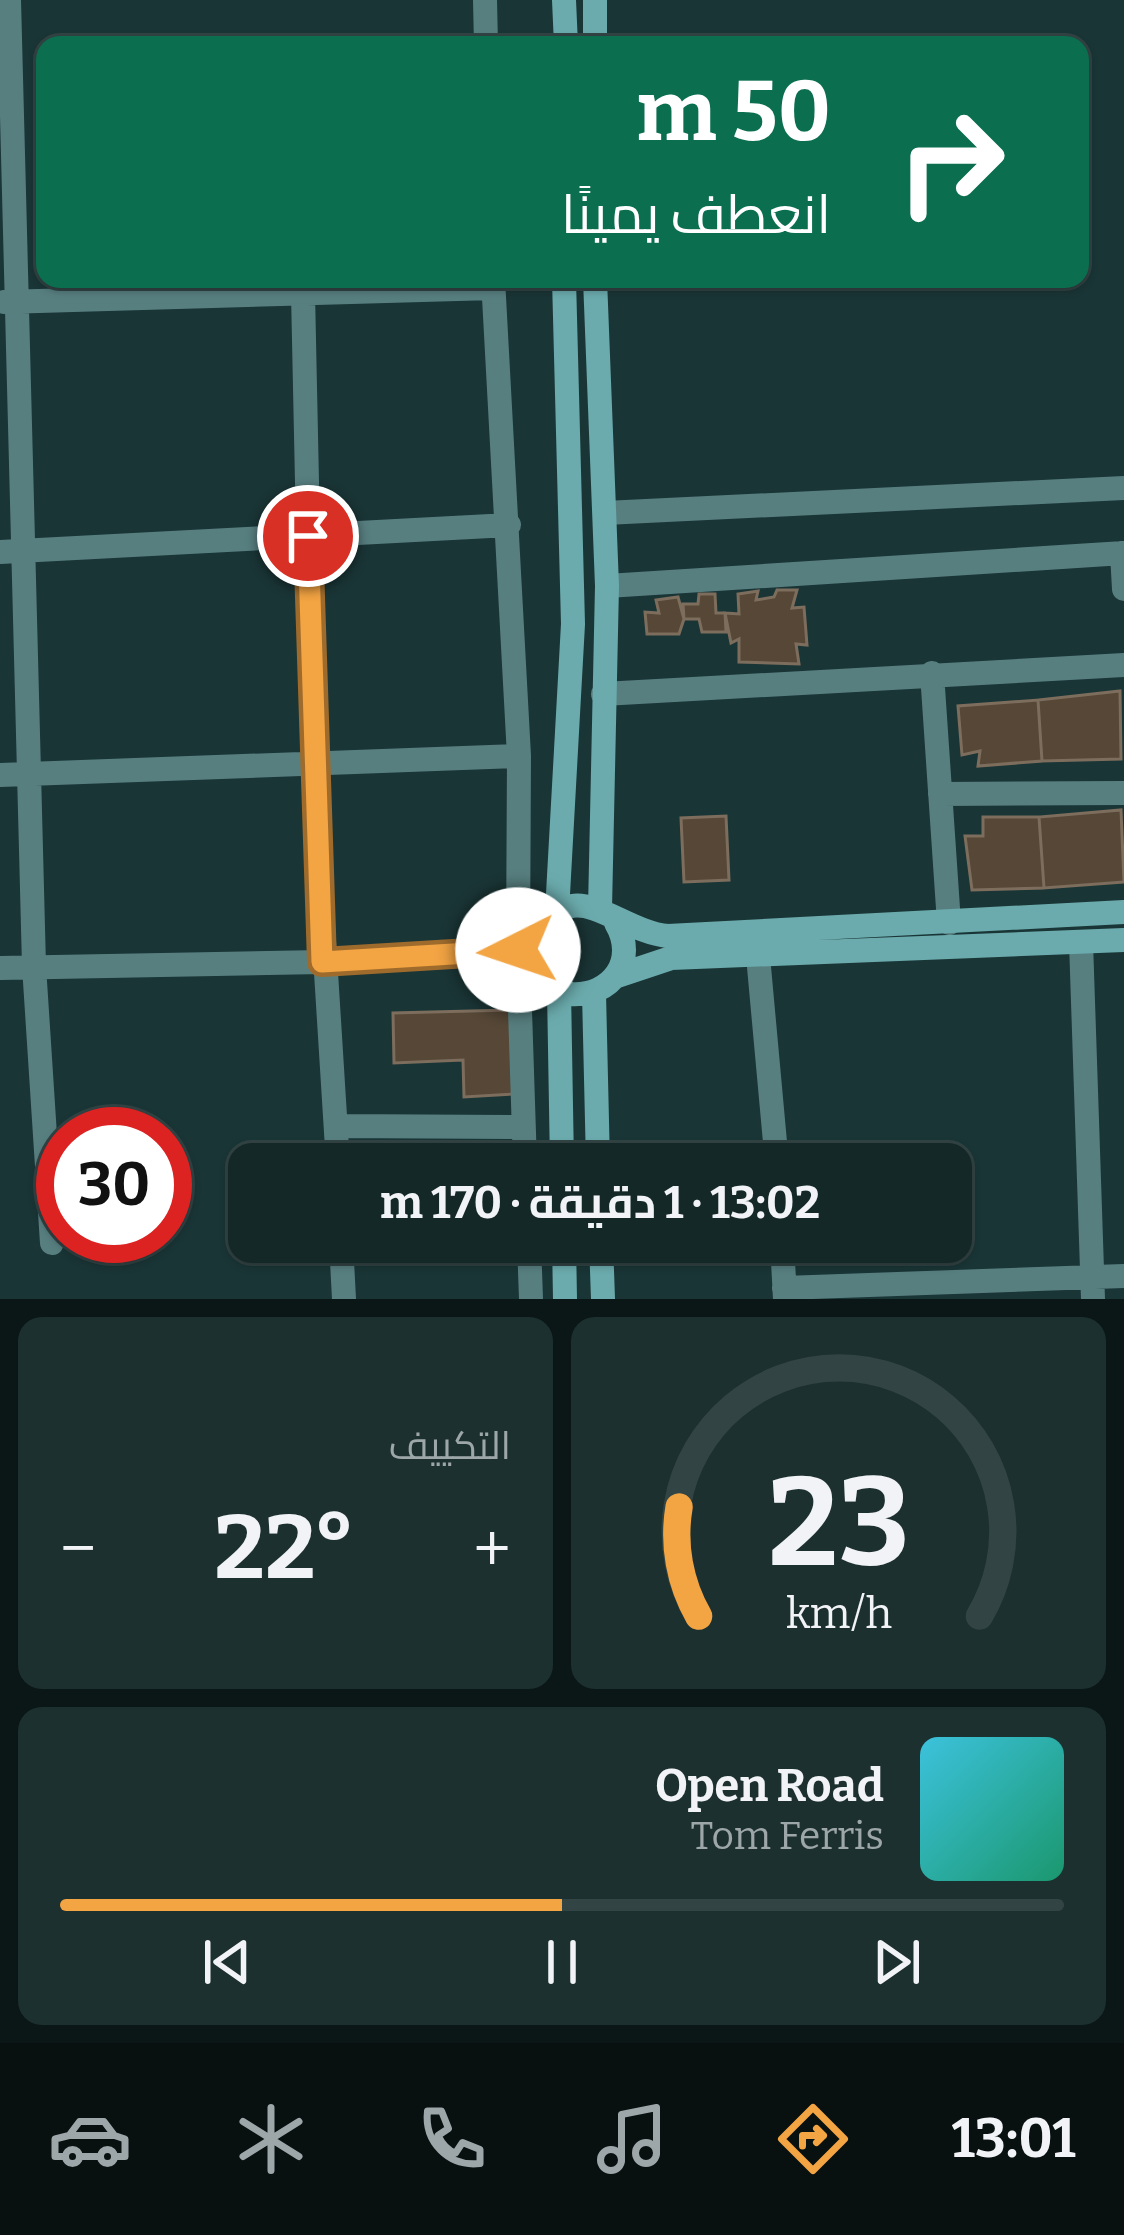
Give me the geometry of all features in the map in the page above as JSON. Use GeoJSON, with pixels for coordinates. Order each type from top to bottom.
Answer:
{"type":"FeatureCollection","features":[{"type":"Feature","properties":{"kind":"main road"},"geometry":{"type":"LineString","coordinates":[[564,0],[566,36]]}},
{"type":"Feature","properties":{"kind":"main road"},"geometry":{"type":"LineString","coordinates":[[595,0],[595,36]]}},
{"type":"Feature","properties":{"kind":"main road"},"geometry":{"type":"LineString","coordinates":[[557,912],[573,624],[566,288]]}},
{"type":"Feature","properties":{"kind":"main road"},"geometry":{"type":"LineString","coordinates":[[596,288],[607,586],[602,694],[608,916],[625,955],[617,976]]}},
{"type":"Feature","properties":{"kind":"main road"},"geometry":{"type":"LineString","coordinates":[[1124,912],[668,936],[578,905],[557,912],[526,948],[559,990],[594,993],[617,976],[671,958],[1124,940]]}},
{"type":"Feature","properties":{"kind":"main road"},"geometry":{"type":"LineString","coordinates":[[559,990],[562,1143]]}},
{"type":"Feature","properties":{"kind":"main road"},"geometry":{"type":"LineString","coordinates":[[594,993],[598,1143]]}},
{"type":"Feature","properties":{"kind":"main road"},"geometry":{"type":"LineString","coordinates":[[564,1263],[565,1299]]}},
{"type":"Feature","properties":{"kind":"main road"},"geometry":{"type":"LineString","coordinates":[[602,1263],[603,1299]]}},
{"type":"Feature","properties":{"kind":"street"},"geometry":{"type":"LineString","coordinates":[[8,0],[12,552],[31,774],[34,966],[43,1107]]}},
{"type":"Feature","properties":{"kind":"street"},"geometry":{"type":"LineString","coordinates":[[484,0],[486,36]]}},
{"type":"Feature","properties":{"kind":"street"},"geometry":{"type":"LineString","coordinates":[[8,302],[398,288]]}},
{"type":"Feature","properties":{"kind":"street"},"geometry":{"type":"LineString","coordinates":[[493,288],[509,525],[526,948],[524,1143]]}},
{"type":"Feature","properties":{"kind":"street"},"geometry":{"type":"LineString","coordinates":[[303,293],[313,765],[337,1143]]}},
{"type":"Feature","properties":{"kind":"street"},"geometry":{"type":"LineString","coordinates":[[605,513],[1124,488]]}},
{"type":"Feature","properties":{"kind":"street"},"geometry":{"type":"LineString","coordinates":[[12,552],[509,525]]}},
{"type":"Feature","properties":{"kind":"street"},"geometry":{"type":"LineString","coordinates":[[607,586],[1123,553],[1124,589]]}},
{"type":"Feature","properties":{"kind":"street"},"geometry":{"type":"LineString","coordinates":[[602,694],[1124,664]]}},
{"type":"Feature","properties":{"kind":"street"},"geometry":{"type":"LineString","coordinates":[[932,673],[950,922]]}},
{"type":"Feature","properties":{"kind":"street"},"geometry":{"type":"LineString","coordinates":[[0,775],[519,756]]}},
{"type":"Feature","properties":{"kind":"street"},"geometry":{"type":"LineString","coordinates":[[940,794],[1124,793]]}},
{"type":"Feature","properties":{"kind":"street"},"geometry":{"type":"LineString","coordinates":[[1081,942],[1093,1288]]}},
{"type":"Feature","properties":{"kind":"street"},"geometry":{"type":"LineString","coordinates":[[0,968],[322,962],[526,948]]}},
{"type":"Feature","properties":{"kind":"street"},"geometry":{"type":"LineString","coordinates":[[758,956],[775,1143]]}},
{"type":"Feature","properties":{"kind":"street"},"geometry":{"type":"LineString","coordinates":[[336,1126],[523,1127]]}},
{"type":"Feature","properties":{"kind":"street"},"geometry":{"type":"LineString","coordinates":[[342,1263],[344,1299]]}},
{"type":"Feature","properties":{"kind":"street"},"geometry":{"type":"LineString","coordinates":[[530,1263],[531,1299]]}},
{"type":"Feature","properties":{"kind":"street"},"geometry":{"type":"LineString","coordinates":[[783,1263],[784,1294],[1093,1288],[1124,1276]]}},
{"type":"Feature","properties":{"kind":"building"},"geometry":{"type":"Polygon","coordinates":[[[777,590],[797,590],[792,608],[804,607],[807,645],[796,644],[799,664],[739,662],[739,639],[731,643],[725,613],[739,614],[738,594],[758,591],[756,600],[774,597],[777,590]]]}},
{"type":"Feature","properties":{"kind":"building"},"geometry":{"type":"Polygon","coordinates":[[[699,594],[715,594],[716,613],[725,613],[726,632],[702,632],[699,619],[684,619],[683,604],[698,604],[699,594]]]}},
{"type":"Feature","properties":{"kind":"building"},"geometry":{"type":"Polygon","coordinates":[[[678,597],[684,619],[679,634],[647,634],[645,612],[659,613],[656,600],[678,597]]]}},
{"type":"Feature","properties":{"kind":"building"},"geometry":{"type":"Polygon","coordinates":[[[1120,691],[1121,759],[1042,761],[1038,700],[1120,691]]]}},
{"type":"Feature","properties":{"kind":"building"},"geometry":{"type":"Polygon","coordinates":[[[1038,700],[1042,761],[978,766],[980,751],[962,755],[958,706],[1038,700]]]}},
{"type":"Feature","properties":{"kind":"building"},"geometry":{"type":"Polygon","coordinates":[[[1121,810],[1124,882],[1044,888],[1039,817],[1121,810]]]}},
{"type":"Feature","properties":{"kind":"building"},"geometry":{"type":"Polygon","coordinates":[[[726,816],[729,880],[684,882],[681,818],[726,816]]]}},
{"type":"Feature","properties":{"kind":"building"},"geometry":{"type":"Polygon","coordinates":[[[983,817],[1039,817],[1044,888],[972,890],[965,836],[983,836],[983,817]]]}},
{"type":"Feature","properties":{"kind":"building"},"geometry":{"type":"Polygon","coordinates":[[[510,1010],[514,1094],[464,1097],[463,1060],[394,1063],[393,1013],[510,1010]]]}},
{"type":"Feature","properties":{"kind":"route"},"geometry":{"type":"LineString","coordinates":[[308,536],[322,962],[518,950]]}}]}
